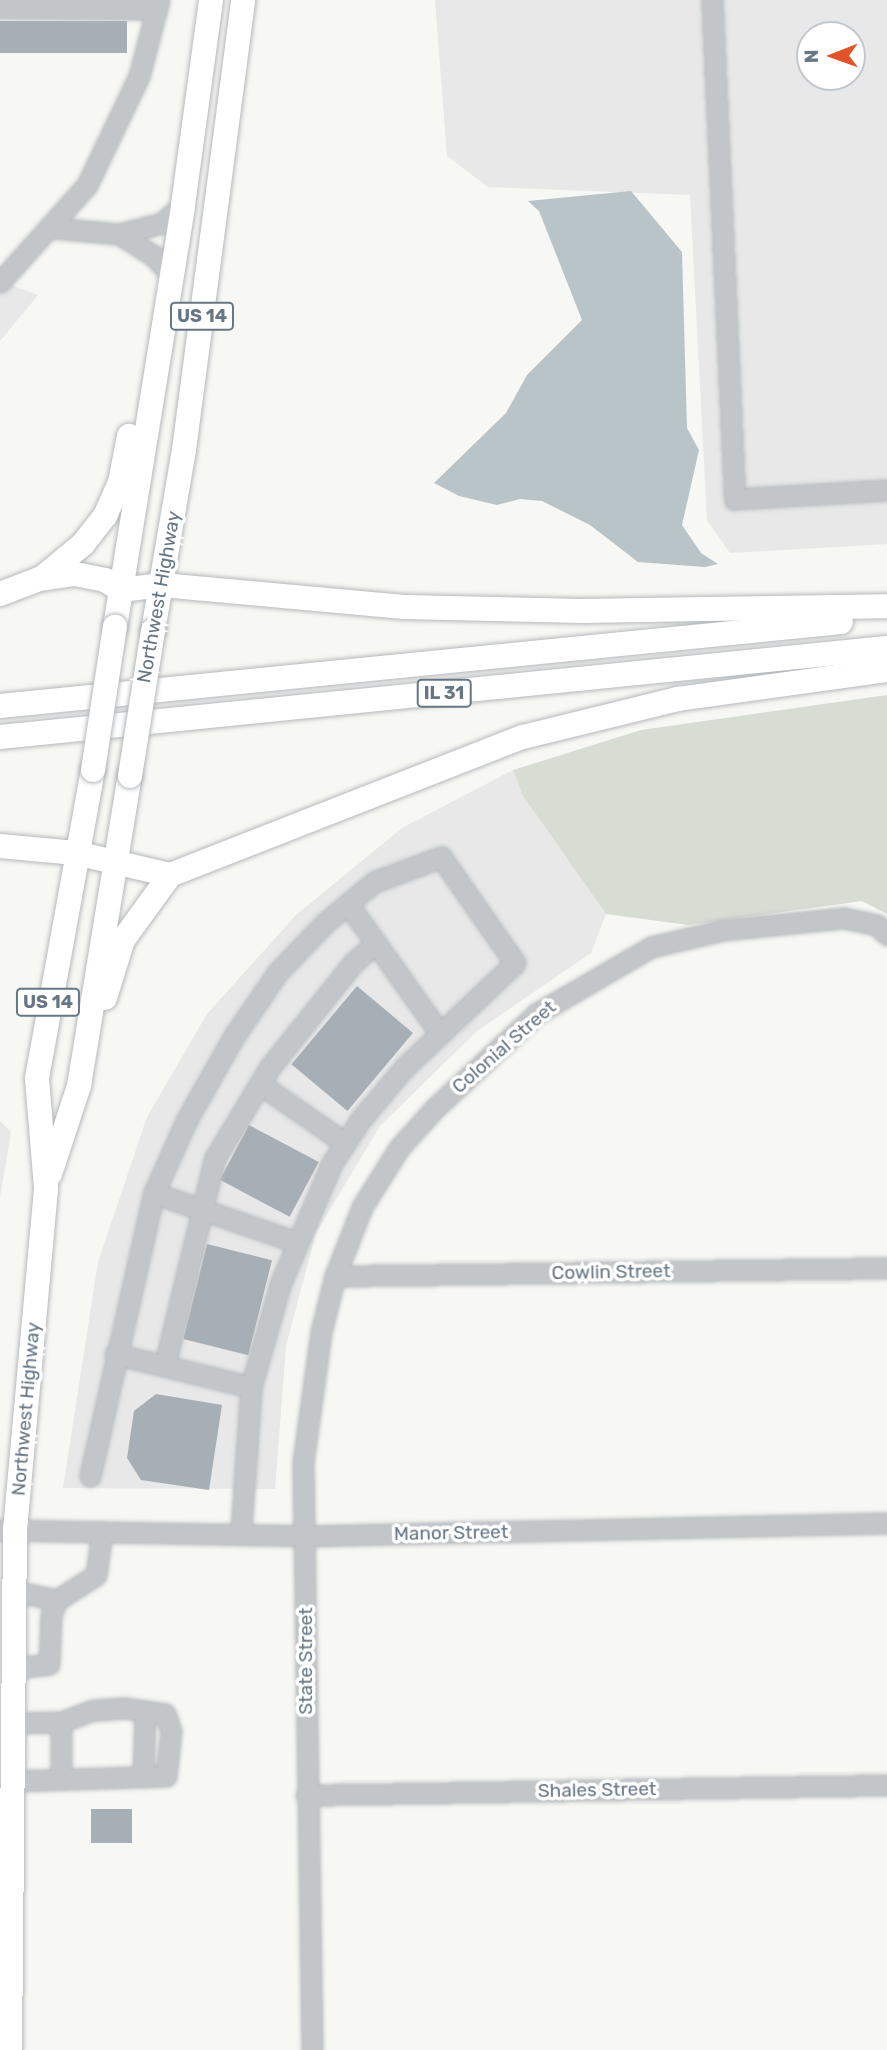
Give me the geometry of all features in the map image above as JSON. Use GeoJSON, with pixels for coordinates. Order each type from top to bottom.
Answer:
{"type":"FeatureCollection","features":[{"type":"Feature","properties":{"kind":"main road","name":"Northwest Highway"},"geometry":{"type":"LineString","coordinates":[[10,2050],[14,1591],[8,1530],[46,1188],[37,1079],[93,770],[172,277],[211,0]]}},
{"type":"Feature","properties":{"kind":"main road","name":"Northwest Highway"},"geometry":{"type":"LineString","coordinates":[[46,1188],[79,1086],[113,860],[162,584],[243,0]]}},
{"type":"Feature","properties":{"kind":"main road"},"geometry":{"type":"LineString","coordinates":[[39,579],[83,544],[105,516],[158,360]]}},
{"type":"Feature","properties":{"kind":"main road"},"geometry":{"type":"LineString","coordinates":[[0,594],[39,579],[89,575],[121,590],[162,584],[404,607],[596,611],[887,606]]}},
{"type":"Feature","properties":{"kind":"main road","name":"IL 31"},"geometry":{"type":"LineString","coordinates":[[0,706],[887,618]]}},
{"type":"Feature","properties":{"kind":"main road","name":"IL 31"},"geometry":{"type":"LineString","coordinates":[[0,737],[887,648]]}},
{"type":"Feature","properties":{"kind":"main road"},"geometry":{"type":"LineString","coordinates":[[79,1086],[123,940],[170,875],[523,737],[678,699],[887,670]]}},
{"type":"Feature","properties":{"kind":"main road"},"geometry":{"type":"LineString","coordinates":[[0,846],[76,853],[170,875]]}},
{"type":"Feature","properties":{"kind":"street"},"geometry":{"type":"LineString","coordinates":[[712,0],[735,499],[887,490]]}},
{"type":"Feature","properties":{"kind":"street"},"geometry":{"type":"LineString","coordinates":[[0,8],[37,4],[158,4],[124,115],[88,186],[53,228],[0,282]]}},
{"type":"Feature","properties":{"kind":"street"},"geometry":{"type":"LineString","coordinates":[[53,228],[119,234],[162,223],[183,205]]}},
{"type":"Feature","properties":{"kind":"street"},"geometry":{"type":"LineString","coordinates":[[119,234],[154,256],[172,277]]}},
{"type":"Feature","properties":{"kind":"street"},"geometry":{"type":"LineString","coordinates":[[90,1476],[115,1353],[154,1193],[186,1121],[234,1036],[278,972],[348,904],[374,882],[441,857],[515,963],[439,1032],[345,1143],[296,1242],[251,1387],[241,1531]]}},
{"type":"Feature","properties":{"kind":"street"},"geometry":{"type":"LineString","coordinates":[[348,904],[439,1032]]}},
{"type":"Feature","properties":{"kind":"street","name":"Colonial Street"},"geometry":{"type":"LineString","coordinates":[[335,1276],[362,1207],[399,1148],[435,1108],[536,1014],[651,947],[723,930],[844,918],[877,925],[887,935]]}},
{"type":"Feature","properties":{"kind":"street"},"geometry":{"type":"LineString","coordinates":[[165,1364],[200,1209],[215,1158],[260,1084],[354,963],[376,943]]}},
{"type":"Feature","properties":{"kind":"street"},"geometry":{"type":"LineString","coordinates":[[260,1084],[345,1143]]}},
{"type":"Feature","properties":{"kind":"street"},"geometry":{"type":"LineString","coordinates":[[154,1193],[296,1242]]}},
{"type":"Feature","properties":{"kind":"street","name":"Cowlin Street"},"geometry":{"type":"LineString","coordinates":[[335,1276],[887,1268]]}},
{"type":"Feature","properties":{"kind":"street","name":"State Street"},"geometry":{"type":"LineString","coordinates":[[312,2050],[306,1796],[303,1461],[309,1396],[335,1276]]}},
{"type":"Feature","properties":{"kind":"street"},"geometry":{"type":"LineString","coordinates":[[115,1353],[251,1387]]}},
{"type":"Feature","properties":{"kind":"street","name":"Manor Street"},"geometry":{"type":"LineString","coordinates":[[8,1530],[241,1531],[305,1536],[887,1523]]}},
{"type":"Feature","properties":{"kind":"street"},"geometry":{"type":"LineString","coordinates":[[13,1668],[49,1664],[51,1615],[57,1600],[96,1575],[102,1531]]}},
{"type":"Feature","properties":{"kind":"street"},"geometry":{"type":"LineString","coordinates":[[14,1591],[57,1600]]}},
{"type":"Feature","properties":{"kind":"street"},"geometry":{"type":"LineString","coordinates":[[12,1781],[166,1776],[171,1731],[165,1713],[145,1711],[93,1710],[61,1722],[13,1723]]}},
{"type":"Feature","properties":{"kind":"street"},"geometry":{"type":"LineString","coordinates":[[142,1777],[145,1711]]}},
{"type":"Feature","properties":{"kind":"street"},"geometry":{"type":"LineString","coordinates":[[61,1722],[61,1779]]}},
{"type":"Feature","properties":{"kind":"street","name":"Shales Street"},"geometry":{"type":"LineString","coordinates":[[306,1796],[887,1785]]}},
{"type":"Feature","properties":{"kind":"shaded area"},"geometry":{"type":"Polygon","coordinates":[[[435,0],[887,0],[887,544],[730,553],[707,520],[690,195],[488,187],[447,156],[435,0]]]}},
{"type":"Feature","properties":{"kind":"shaded area"},"geometry":{"type":"Polygon","coordinates":[[[631,191],[682,252],[687,428],[699,450],[682,525],[701,553],[718,564],[705,567],[638,562],[590,525],[542,501],[520,499],[497,505],[459,496],[434,483],[506,413],[527,375],[582,320],[539,211],[528,201],[631,191]]]}},
{"type":"Feature","properties":{"kind":"shaded area"},"geometry":{"type":"Polygon","coordinates":[[[0,281],[38,295],[0,341],[0,281]]]}},
{"type":"Feature","properties":{"kind":"shaded area"},"geometry":{"type":"Polygon","coordinates":[[[887,695],[887,914],[862,901],[688,925],[606,914],[523,796],[513,770],[641,730],[887,695]]]}},
{"type":"Feature","properties":{"kind":"shaded area"},"geometry":{"type":"Polygon","coordinates":[[[513,770],[523,796],[606,914],[591,953],[477,1031],[380,1126],[316,1233],[286,1346],[275,1489],[63,1488],[98,1262],[147,1117],[207,1014],[296,915],[402,828],[513,770]]]}},
{"type":"Feature","properties":{"kind":"shaded area"},"geometry":{"type":"Polygon","coordinates":[[[0,1121],[11,1132],[0,1197],[0,1121]]]}},
{"type":"Feature","properties":{"kind":"building"},"geometry":{"type":"Polygon","coordinates":[[[0,21],[127,21],[127,53],[0,53],[0,21]]]}},
{"type":"Feature","properties":{"kind":"building"},"geometry":{"type":"Polygon","coordinates":[[[357,986],[413,1033],[347,1111],[291,1064],[357,986]]]}},
{"type":"Feature","properties":{"kind":"building"},"geometry":{"type":"Polygon","coordinates":[[[249,1125],[319,1162],[290,1217],[220,1180],[249,1125]]]}},
{"type":"Feature","properties":{"kind":"building"},"geometry":{"type":"Polygon","coordinates":[[[207,1244],[272,1260],[248,1355],[183,1339],[207,1244]]]}},
{"type":"Feature","properties":{"kind":"building"},"geometry":{"type":"Polygon","coordinates":[[[156,1394],[222,1405],[209,1490],[141,1480],[127,1458],[134,1411],[156,1394]]]}},
{"type":"Feature","properties":{"kind":"building"},"geometry":{"type":"Polygon","coordinates":[[[91,1809],[132,1809],[132,1843],[91,1843],[91,1809]]]}}]}
